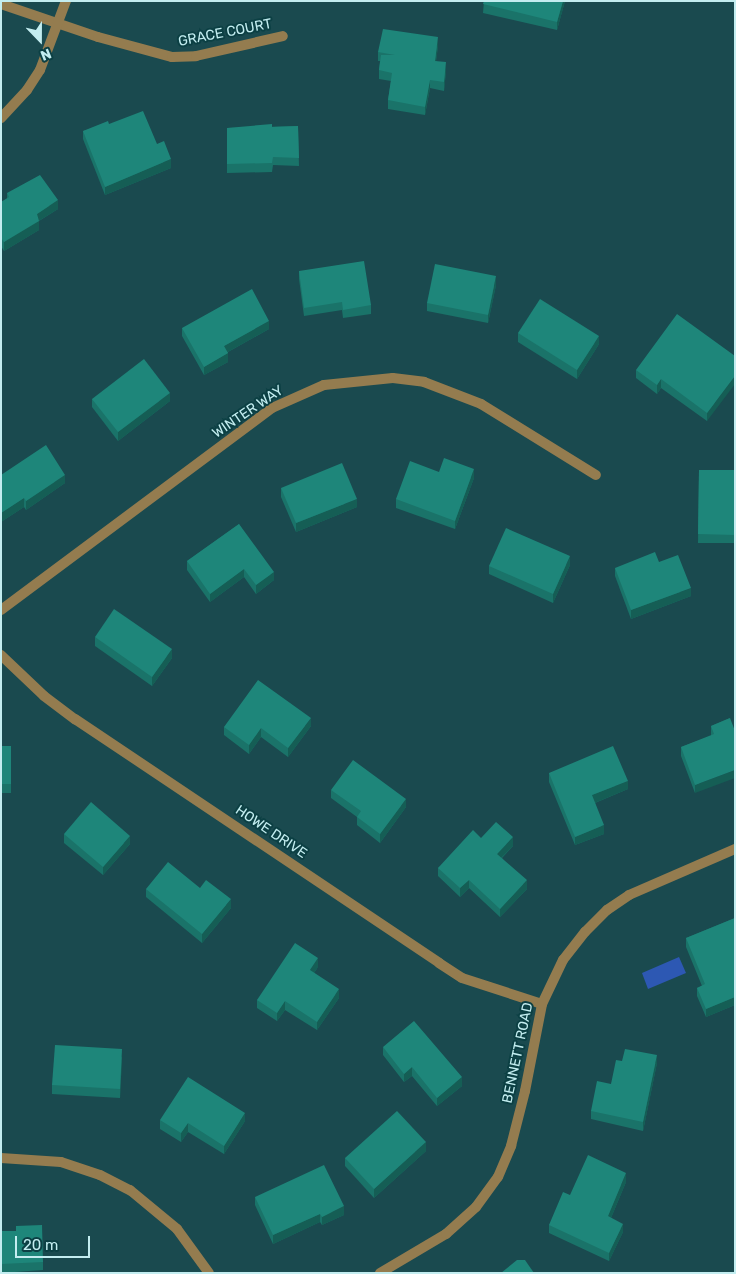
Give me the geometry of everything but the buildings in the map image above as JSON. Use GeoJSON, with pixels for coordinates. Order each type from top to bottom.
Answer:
{"type":"FeatureCollection","features":[{"type":"Feature","properties":{"kind":"street"},"geometry":{"type":"LineString","coordinates":[[1,118],[27,90],[40,70],[66,1]]}},
{"type":"Feature","properties":{"kind":"street","name":"GRACE COURT"},"geometry":{"type":"LineString","coordinates":[[1,4],[58,24],[172,57],[196,56],[283,36]]}},
{"type":"Feature","properties":{"kind":"street","name":"WINTER WAY"},"geometry":{"type":"LineString","coordinates":[[1,610],[272,408],[324,385],[394,378],[424,382],[481,404],[596,475]]}},
{"type":"Feature","properties":{"kind":"street","name":"HOWE DRIVE"},"geometry":{"type":"LineString","coordinates":[[1,655],[44,696],[74,719],[438,963],[462,978],[542,1004]]}},
{"type":"Feature","properties":{"kind":"street","name":"BENNETT ROAD"},"geometry":{"type":"LineString","coordinates":[[380,1273],[446,1234],[476,1207],[498,1177],[511,1146],[525,1091],[542,1004],[563,960],[607,910],[629,895],[735,849]]}},
{"type":"Feature","properties":{"kind":"street"},"geometry":{"type":"LineString","coordinates":[[1,1158],[62,1162],[100,1175],[130,1190],[177,1229],[209,1273]]}},
{"type":"Feature","properties":{"kind":"water"},"geometry":{"type":"Polygon","coordinates":[[[679,957],[686,973],[648,989],[642,973],[679,957]]]}}]}
